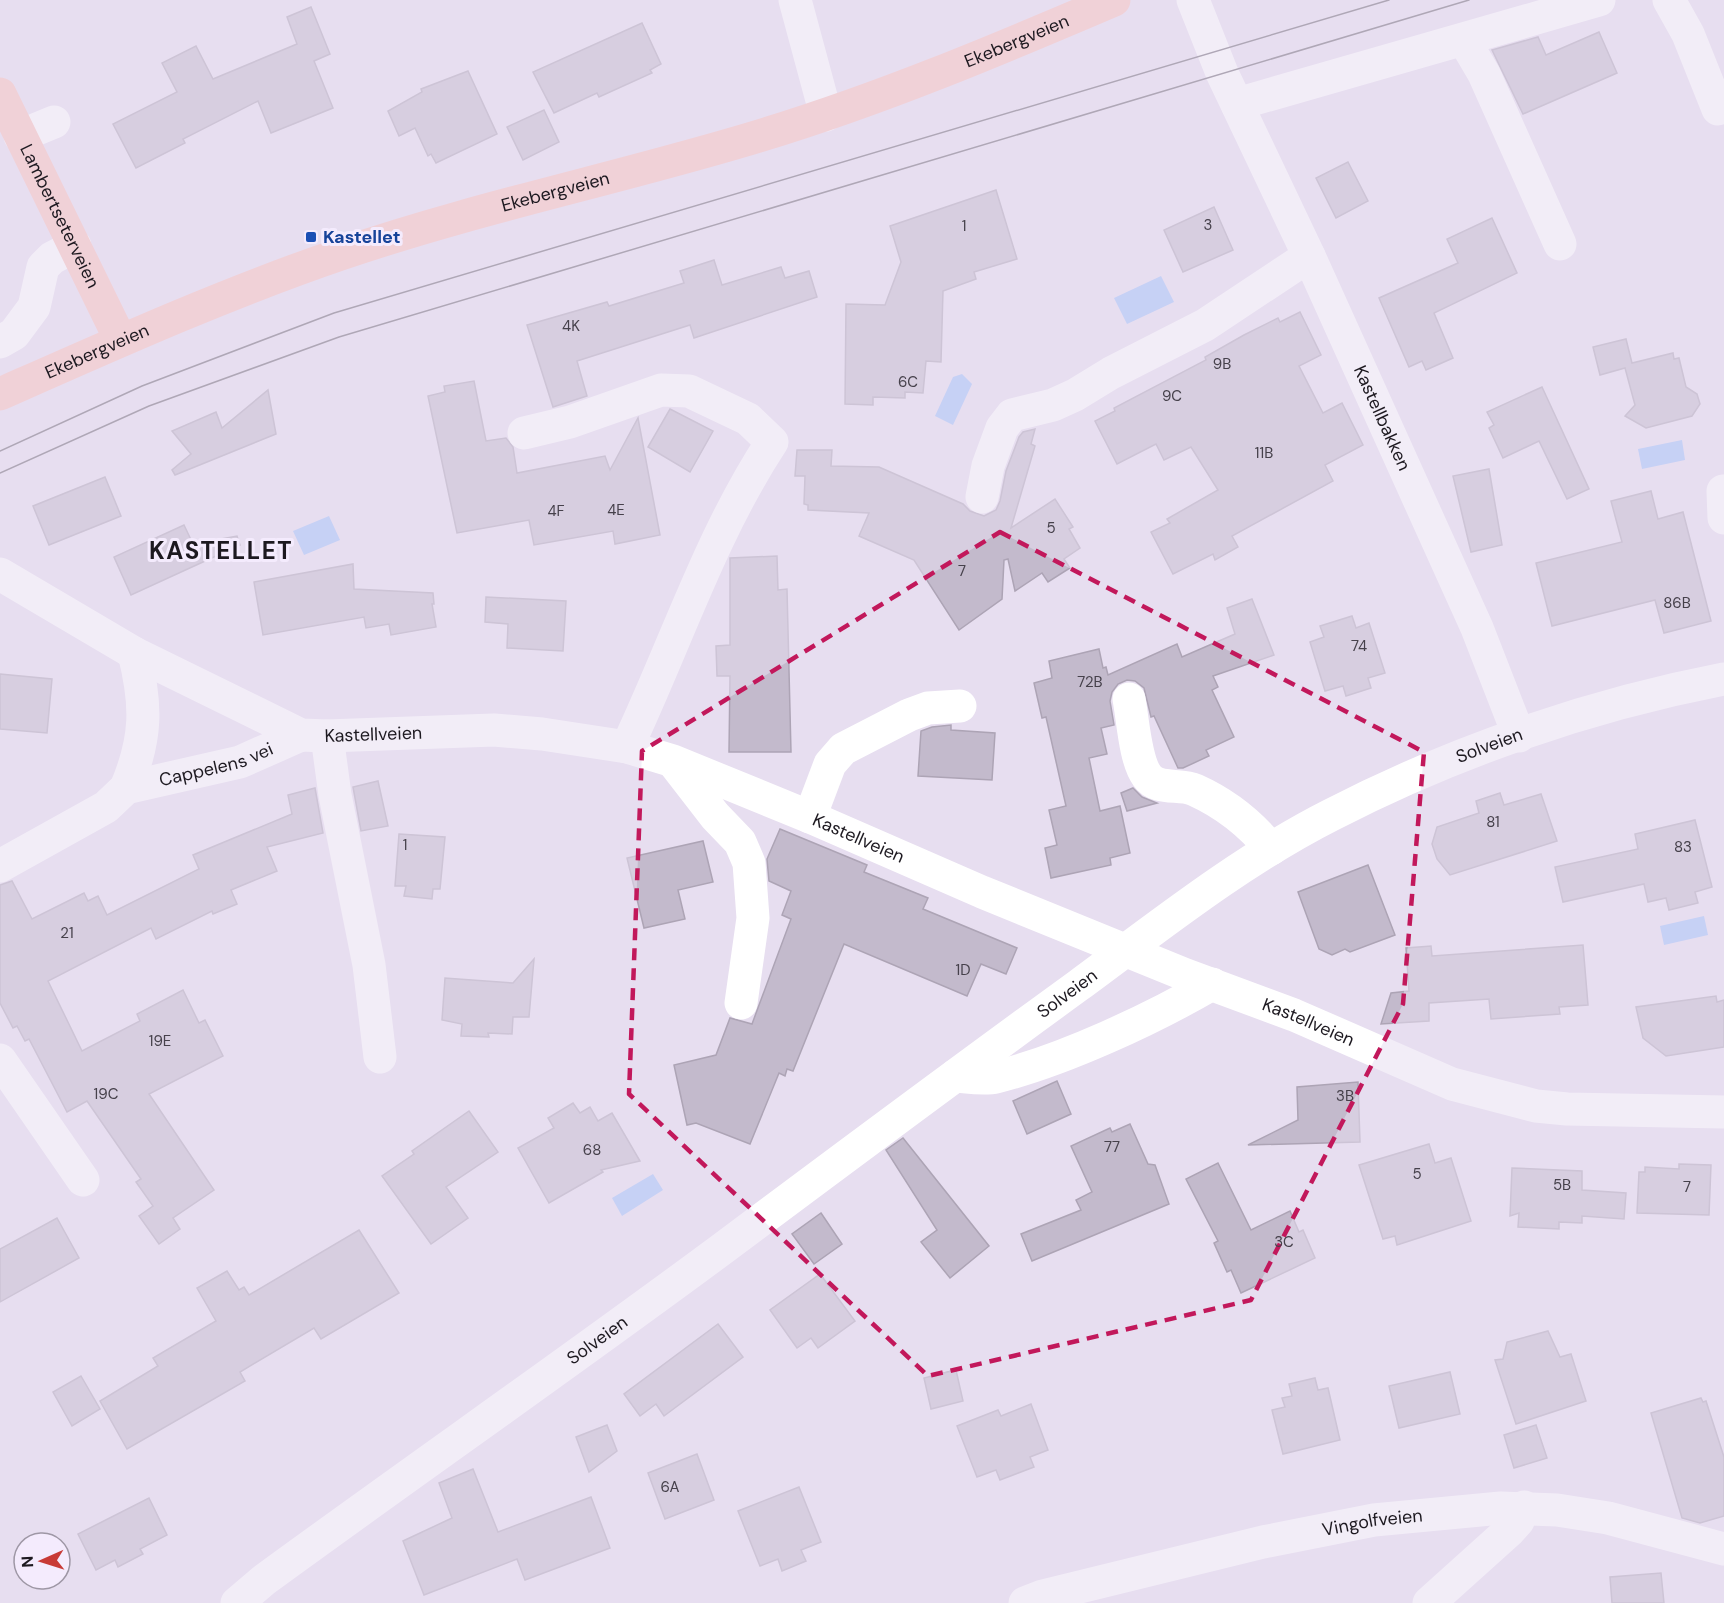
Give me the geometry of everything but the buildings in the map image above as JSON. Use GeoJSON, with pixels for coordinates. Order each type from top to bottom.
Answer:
{"type":"FeatureCollection","features":[{"type":"Feature","properties":{"kind":"main road","name":"Ekebergveien"},"geometry":{"type":"LineString","coordinates":[[0,394],[120,339],[237,291],[369,245],[701,153],[826,115],[940,73],[1103,2]]}},
{"type":"Feature","properties":{"kind":"main road","name":"Lambertseterveien"},"geometry":{"type":"LineString","coordinates":[[0,94],[120,339]]}},
{"type":"Feature","properties":{"kind":"street"},"geometry":{"type":"LineString","coordinates":[[795,0],[826,115]]}},
{"type":"Feature","properties":{"kind":"street","name":"Kastellbakken"},"geometry":{"type":"LineString","coordinates":[[1193,0],[1237,104],[1309,256],[1477,628],[1520,736]]}},
{"type":"Feature","properties":{"kind":"street"},"geometry":{"type":"LineString","coordinates":[[1237,104],[1599,0]]}},
{"type":"Feature","properties":{"kind":"street"},"geometry":{"type":"LineString","coordinates":[[1669,0],[1688,34],[1718,109]]}},
{"type":"Feature","properties":{"kind":"street"},"geometry":{"type":"LineString","coordinates":[[1464,40],[1484,74],[1560,244]]}},
{"type":"Feature","properties":{"kind":"street"},"geometry":{"type":"LineString","coordinates":[[20,136],[54,122]]}},
{"type":"Feature","properties":{"kind":"street"},"geometry":{"type":"LineString","coordinates":[[0,342],[14,334],[34,307],[43,267],[52,258],[75,246]]}},
{"type":"Feature","properties":{"kind":"street"},"geometry":{"type":"LineString","coordinates":[[982,497],[988,466],[1002,428],[1012,415],[1053,405],[1075,395],[1111,373],[1205,325],[1309,256]]}},
{"type":"Feature","properties":{"kind":"street"},"geometry":{"type":"LineString","coordinates":[[524,433],[570,422],[661,390],[689,391],[748,419],[772,442],[748,478],[726,523],[627,747]]}},
{"type":"Feature","properties":{"kind":"street","name":"Kastellveien"},"geometry":{"type":"LineString","coordinates":[[0,574],[134,653],[314,735],[494,730],[542,734],[627,747],[673,761],[810,817],[982,892],[1294,1015],[1452,1084],[1536,1106],[1567,1109],[1724,1112]]}},
{"type":"Feature","properties":{"kind":"street","name":"Cappelens vei"},"geometry":{"type":"LineString","coordinates":[[0,866],[106,807],[126,788],[137,762],[144,727],[144,692],[134,653]]}},
{"type":"Feature","properties":{"kind":"street","name":"Solveien"},"geometry":{"type":"LineString","coordinates":[[237,1603],[264,1580],[1194,901],[1271,849],[1329,815],[1452,759],[1659,691],[1724,679]]}},
{"type":"Feature","properties":{"kind":"street"},"geometry":{"type":"LineString","coordinates":[[1129,699],[1141,767],[1148,778],[1154,784],[1192,789],[1245,820],[1271,849]]}},
{"type":"Feature","properties":{"kind":"street"},"geometry":{"type":"LineString","coordinates":[[810,817],[830,764],[843,749],[909,715],[928,708],[960,706]]}},
{"type":"Feature","properties":{"kind":"street"},"geometry":{"type":"LineString","coordinates":[[314,735],[335,795],[369,965],[380,1058]]}},
{"type":"Feature","properties":{"kind":"street","name":"Cappelens vei"},"geometry":{"type":"LineString","coordinates":[[126,788],[240,762],[314,735]]}},
{"type":"Feature","properties":{"kind":"street"},"geometry":{"type":"LineString","coordinates":[[673,761],[716,816],[740,842],[749,863],[753,918],[741,1003]]}},
{"type":"Feature","properties":{"kind":"street"},"geometry":{"type":"LineString","coordinates":[[955,1076],[994,1077],[1060,1055],[1176,1005],[1212,984]]}},
{"type":"Feature","properties":{"kind":"street"},"geometry":{"type":"LineString","coordinates":[[0,1060],[83,1180]]}},
{"type":"Feature","properties":{"kind":"street"},"geometry":{"type":"LineString","coordinates":[[1429,1603],[1509,1531],[1518,1521],[1524,1508]]}},
{"type":"Feature","properties":{"kind":"street","name":"Vingolfveien"},"geometry":{"type":"LineString","coordinates":[[1025,1603],[1043,1596],[1149,1569],[1374,1520],[1524,1508],[1608,1518],[1724,1549]]}},
{"type":"Feature","properties":{"kind":"highlighted area"},"geometry":{"type":"Polygon","coordinates":[[[1000,532],[1424,752],[1403,1004],[1251,1300],[928,1376],[629,1094],[642,751],[1000,532]]]}},
{"type":"Feature","properties":{"kind":"water"},"geometry":{"type":"Polygon","coordinates":[[[1161,276],[1174,302],[1127,324],[1114,298],[1161,276]]]}},
{"type":"Feature","properties":{"kind":"water"},"geometry":{"type":"Polygon","coordinates":[[[962,374],[972,384],[953,425],[935,416],[953,377],[962,374]]]}},
{"type":"Feature","properties":{"kind":"water"},"geometry":{"type":"Polygon","coordinates":[[[1682,440],[1685,460],[1642,469],[1638,449],[1682,440]]]}},
{"type":"Feature","properties":{"kind":"water"},"geometry":{"type":"Polygon","coordinates":[[[329,516],[340,540],[304,555],[293,531],[329,516]]]}},
{"type":"Feature","properties":{"kind":"water"},"geometry":{"type":"Polygon","coordinates":[[[1704,916],[1708,935],[1664,945],[1660,926],[1704,916]]]}},
{"type":"Feature","properties":{"kind":"water"},"geometry":{"type":"Polygon","coordinates":[[[653,1174],[663,1190],[622,1216],[612,1198],[653,1174]]]}},
{"type":"Feature","properties":{"kind":"tram line"},"geometry":{"type":"LineString","coordinates":[[0,451],[142,386],[334,313],[1389,0]]}},
{"type":"Feature","properties":{"kind":"tram line"},"geometry":{"type":"LineString","coordinates":[[0,473],[149,406],[339,337],[1469,0]]}},
{"type":"Feature","properties":{"kind":"place","name":"Kastellet"},"geometry":{"type":"Point","coordinates":[311,237]}},
{"type":"Feature","properties":{"kind":"district","name":"KASTELLET"},"geometry":{"type":"Point","coordinates":[221,550]}}]}
